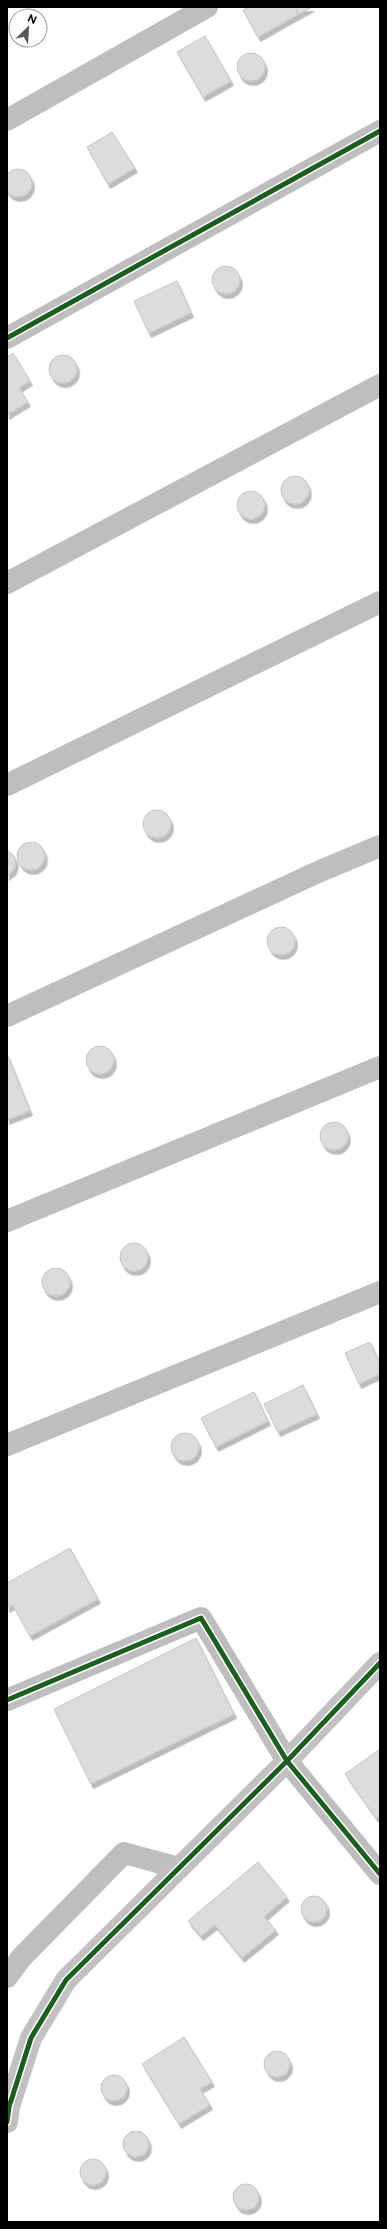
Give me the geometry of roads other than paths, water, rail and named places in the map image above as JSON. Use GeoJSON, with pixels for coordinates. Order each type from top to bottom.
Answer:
{"type":"FeatureCollection","features":[{"type":"Feature","properties":{"kind":"street"},"geometry":{"type":"LineString","coordinates":[[7,120],[206,7]]}},
{"type":"Feature","properties":{"kind":"street"},"geometry":{"type":"LineString","coordinates":[[7,338],[380,131]]}},
{"type":"Feature","properties":{"kind":"street"},"geometry":{"type":"LineString","coordinates":[[7,583],[380,385]]}},
{"type":"Feature","properties":{"kind":"street"},"geometry":{"type":"LineString","coordinates":[[7,785],[380,602]]}},
{"type":"Feature","properties":{"kind":"street"},"geometry":{"type":"LineString","coordinates":[[7,1016],[318,872],[380,846]]}},
{"type":"Feature","properties":{"kind":"street"},"geometry":{"type":"LineString","coordinates":[[7,1222],[380,1067]]}},
{"type":"Feature","properties":{"kind":"street"},"geometry":{"type":"LineString","coordinates":[[7,1445],[380,1292]]}},
{"type":"Feature","properties":{"kind":"street"},"geometry":{"type":"LineString","coordinates":[[7,1700],[201,1618],[287,1761],[380,1874]]}},
{"type":"Feature","properties":{"kind":"street"},"geometry":{"type":"LineString","coordinates":[[7,2122],[9,2108],[31,2038],[66,1980],[287,1761],[380,1663]]}},
{"type":"Feature","properties":{"kind":"street"},"geometry":{"type":"LineString","coordinates":[[337,1708],[380,1674]]}},
{"type":"Feature","properties":{"kind":"street"},"geometry":{"type":"LineString","coordinates":[[7,1977],[21,1958],[124,1853],[179,1868]]}}]}
